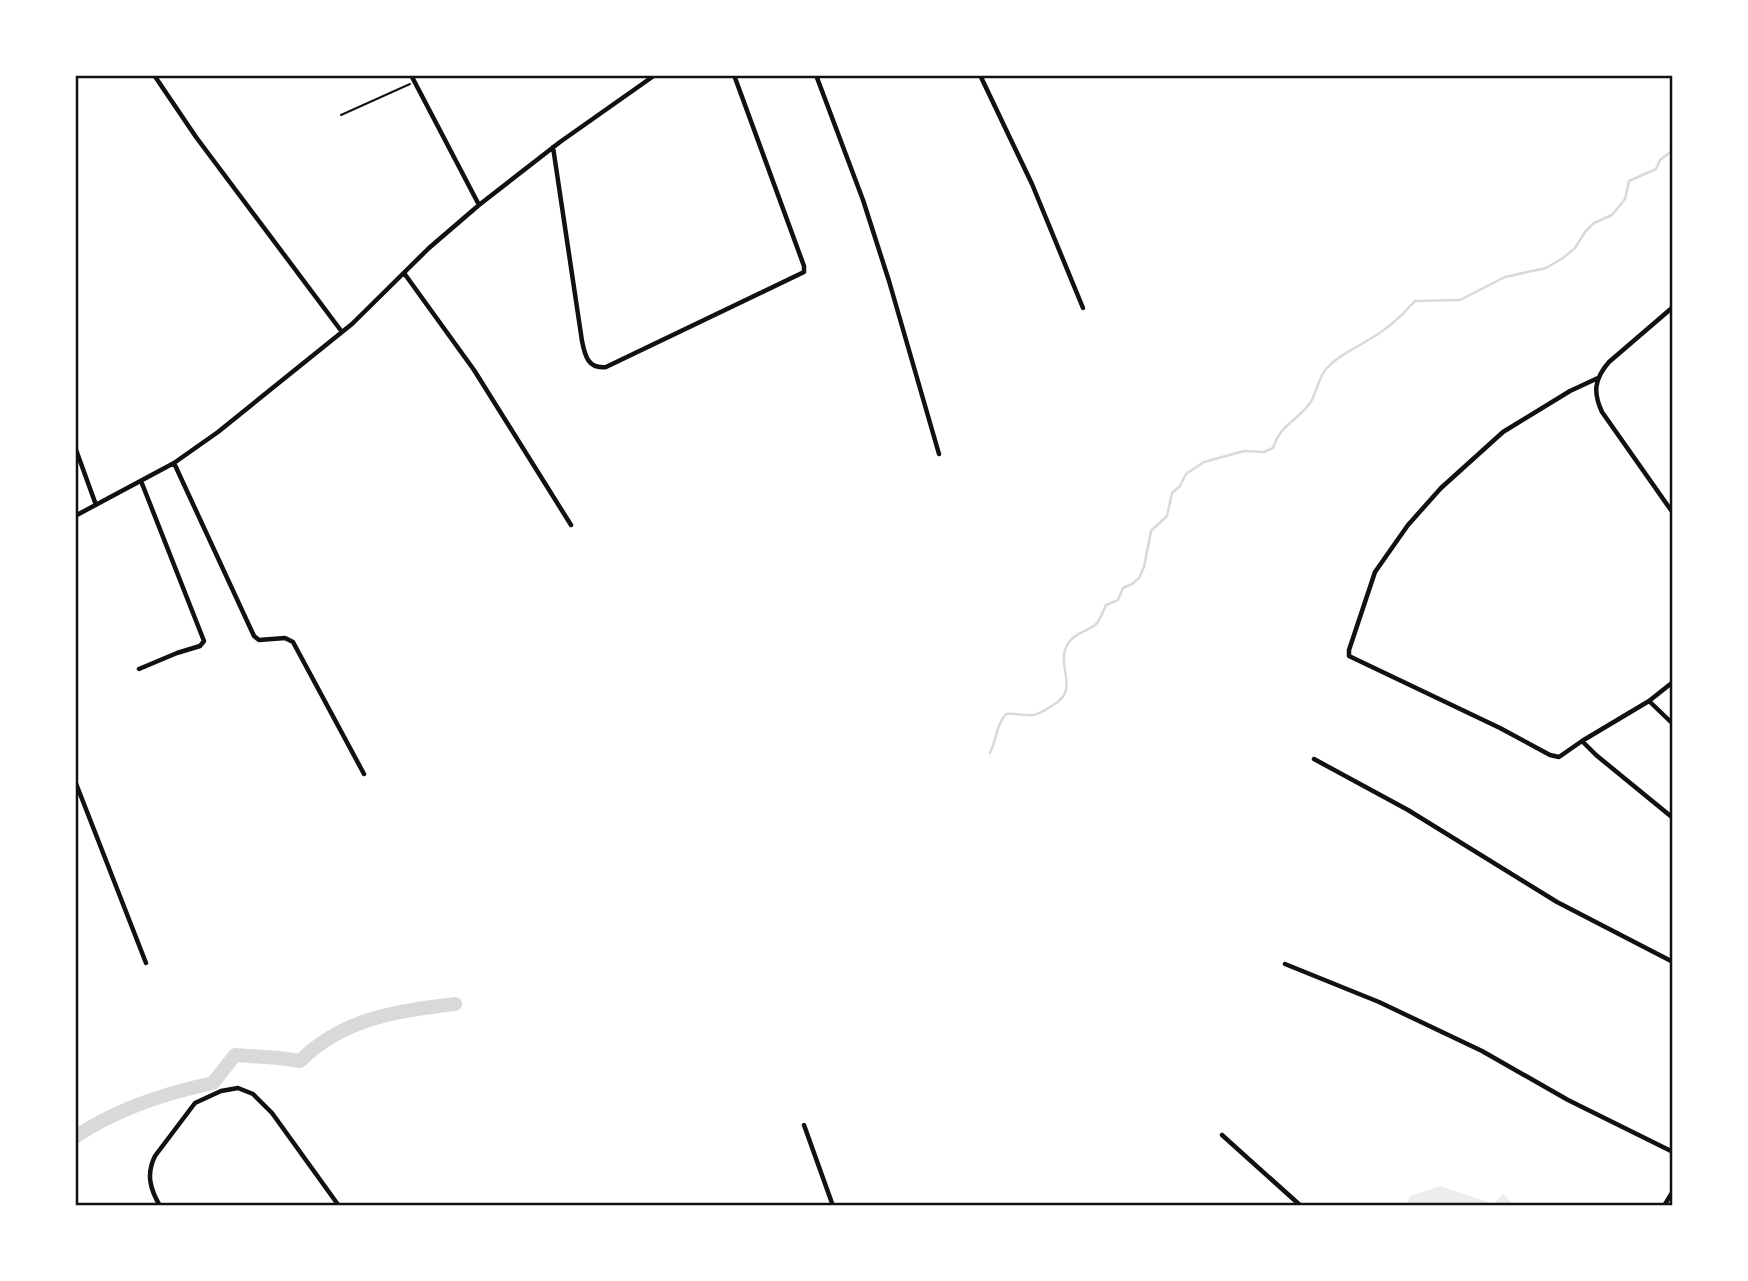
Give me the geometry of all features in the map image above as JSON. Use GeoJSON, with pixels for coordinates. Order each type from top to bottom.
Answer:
{"type":"FeatureCollection","features":[{"type":"Feature","properties":{"kind":"street"},"geometry":{"type":"LineString","coordinates":[[155,75],[196,137],[342,332]]}},
{"type":"Feature","properties":{"kind":"street"},"geometry":{"type":"LineString","coordinates":[[411,75],[480,205]]}},
{"type":"Feature","properties":{"kind":"street"},"geometry":{"type":"LineString","coordinates":[[75,516],[174,463],[218,432],[342,332],[480,205],[553,147],[655,75]]}},
{"type":"Feature","properties":{"kind":"street"},"geometry":{"type":"LineString","coordinates":[[553,147],[582,341],[589,362],[596,367],[606,367],[804,272],[734,75]]}},
{"type":"Feature","properties":{"kind":"street"},"geometry":{"type":"LineString","coordinates":[[816,75],[890,281],[939,454]]}},
{"type":"Feature","properties":{"kind":"street"},"geometry":{"type":"LineString","coordinates":[[981,75],[1032,184],[1083,309]]}},
{"type":"Feature","properties":{"kind":"street"},"geometry":{"type":"LineString","coordinates":[[404,273],[474,370],[570,526]]}},
{"type":"Feature","properties":{"kind":"street"},"geometry":{"type":"LineString","coordinates":[[1673,307],[1602,370],[1598,378],[1596,399],[1602,412],[1673,513]]}},
{"type":"Feature","properties":{"kind":"street"},"geometry":{"type":"LineString","coordinates":[[1598,378],[1570,391],[1503,432],[1441,488],[1408,525],[1375,572],[1349,656],[1559,757],[1649,701],[1673,682]]}},
{"type":"Feature","properties":{"kind":"street"},"geometry":{"type":"LineString","coordinates":[[75,447],[96,505]]}},
{"type":"Feature","properties":{"kind":"street"},"geometry":{"type":"LineString","coordinates":[[174,463],[254,636],[259,640],[285,638],[293,642],[364,774]]}},
{"type":"Feature","properties":{"kind":"street"},"geometry":{"type":"LineString","coordinates":[[139,669],[200,646],[204,641],[141,481]]}},
{"type":"Feature","properties":{"kind":"street"},"geometry":{"type":"LineString","coordinates":[[1649,701],[1673,724]]}},
{"type":"Feature","properties":{"kind":"street"},"geometry":{"type":"LineString","coordinates":[[1582,741],[1673,818]]}},
{"type":"Feature","properties":{"kind":"street"},"geometry":{"type":"LineString","coordinates":[[1314,759],[1408,810],[1557,902],[1673,962]]}},
{"type":"Feature","properties":{"kind":"street"},"geometry":{"type":"LineString","coordinates":[[75,781],[146,962]]}},
{"type":"Feature","properties":{"kind":"street"},"geometry":{"type":"LineString","coordinates":[[1285,964],[1379,1002],[1482,1051],[1568,1100],[1673,1152]]}},
{"type":"Feature","properties":{"kind":"street"},"geometry":{"type":"LineString","coordinates":[[160,1206],[149,1183],[151,1164],[155,1156],[195,1103],[221,1091],[238,1088],[253,1094],[272,1113],[340,1206]]}},
{"type":"Feature","properties":{"kind":"street"},"geometry":{"type":"LineString","coordinates":[[804,1125],[833,1206]]}},
{"type":"Feature","properties":{"kind":"street"},"geometry":{"type":"LineString","coordinates":[[1222,1135],[1301,1206]]}},
{"type":"Feature","properties":{"kind":"street"},"geometry":{"type":"LineString","coordinates":[[1664,1206],[1673,1191]]}},
{"type":"Feature","properties":{"kind":"path"},"geometry":{"type":"LineString","coordinates":[[341,115],[414,83]]}},
{"type":"Feature","properties":{"kind":"shaded area"},"geometry":{"type":"Polygon","coordinates":[[[1440,1186],[1494,1204],[1503,1194],[1514,1206],[1405,1206],[1410,1196],[1440,1186]]]}},
{"type":"Feature","properties":{"kind":"waterway"},"geometry":{"type":"LineString","coordinates":[[990,753],[1000,723],[1006,714],[1036,714],[1061,699],[1067,684],[1064,659],[1069,642],[1096,624],[1106,605],[1118,600],[1123,588],[1139,578],[1144,567],[1151,531],[1167,516],[1172,493],[1180,486],[1186,474],[1204,462],[1244,451],[1264,452],[1273,448],[1284,428],[1310,403],[1326,369],[1344,354],[1385,329],[1415,301],[1460,300],[1505,277],[1546,268],[1563,258],[1575,248],[1594,223],[1612,215],[1625,199],[1629,181],[1656,169],[1660,160],[1673,150]]}},
{"type":"Feature","properties":{"kind":"waterway"},"geometry":{"type":"LineString","coordinates":[[75,1137],[107,1118],[142,1103],[213,1083],[235,1055],[300,1061],[334,1035],[372,1019],[455,1004]]}}]}
